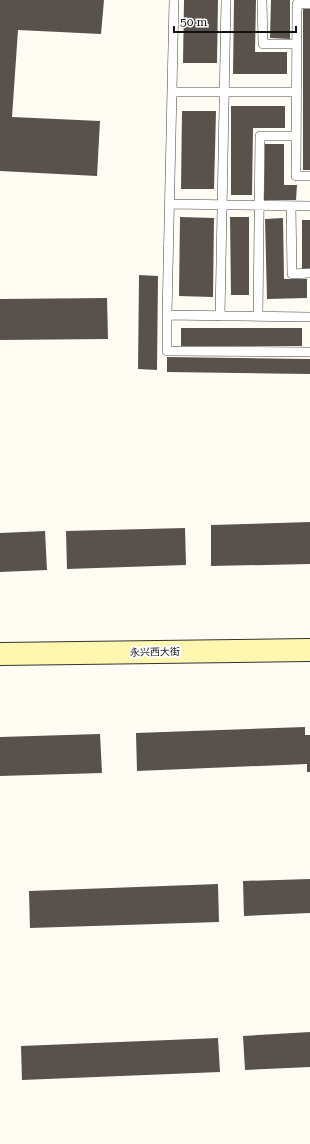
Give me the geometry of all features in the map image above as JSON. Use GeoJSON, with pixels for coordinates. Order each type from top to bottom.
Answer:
{"type":"FeatureCollection","features":[{"type":"Feature","properties":{"kind":"main road","name":"永兴西大街"},"geometry":{"type":"LineString","coordinates":[[0,654],[310,650]]}},
{"type":"Feature","properties":{"kind":"lane"},"geometry":{"type":"LineString","coordinates":[[174,0],[167,351],[310,352]]}},
{"type":"Feature","properties":{"kind":"lane"},"geometry":{"type":"LineString","coordinates":[[220,316],[226,0]]}},
{"type":"Feature","properties":{"kind":"lane"},"geometry":{"type":"LineString","coordinates":[[262,0],[263,44],[296,44]]}},
{"type":"Feature","properties":{"kind":"lane"},"geometry":{"type":"LineString","coordinates":[[310,4],[297,4],[296,44],[296,176],[310,176]]}},
{"type":"Feature","properties":{"kind":"lane"},"geometry":{"type":"LineString","coordinates":[[172,92],[296,92]]}},
{"type":"Feature","properties":{"kind":"lane"},"geometry":{"type":"LineString","coordinates":[[258,316],[258,205],[260,136],[296,136]]}},
{"type":"Feature","properties":{"kind":"lane"},"geometry":{"type":"LineString","coordinates":[[170,204],[310,206]]}},
{"type":"Feature","properties":{"kind":"lane"},"geometry":{"type":"LineString","coordinates":[[291,206],[292,274],[310,273]]}},
{"type":"Feature","properties":{"kind":"lane"},"geometry":{"type":"LineString","coordinates":[[167,315],[310,317]]}},
{"type":"Feature","properties":{"kind":"building"},"geometry":{"type":"Polygon","coordinates":[[[0,0],[104,0],[101,34],[18,30],[12,117],[100,121],[97,176],[0,171],[0,0]]]}},
{"type":"Feature","properties":{"kind":"building"},"geometry":{"type":"Polygon","coordinates":[[[184,0],[218,0],[217,63],[183,63],[184,0]]]}},
{"type":"Feature","properties":{"kind":"building"},"geometry":{"type":"Polygon","coordinates":[[[234,0],[256,0],[255,52],[287,52],[287,74],[233,74],[234,0]]]}},
{"type":"Feature","properties":{"kind":"building"},"geometry":{"type":"Polygon","coordinates":[[[271,0],[290,0],[290,39],[270,38],[271,0]]]}},
{"type":"Feature","properties":{"kind":"building"},"geometry":{"type":"Polygon","coordinates":[[[303,9],[310,9],[310,170],[303,170],[303,9]]]}},
{"type":"Feature","properties":{"kind":"building"},"geometry":{"type":"Polygon","coordinates":[[[231,106],[285,106],[285,128],[253,128],[252,195],[231,195],[231,106]]]}},
{"type":"Feature","properties":{"kind":"building"},"geometry":{"type":"Polygon","coordinates":[[[182,111],[216,111],[214,189],[181,189],[182,111]]]}},
{"type":"Feature","properties":{"kind":"building"},"geometry":{"type":"Polygon","coordinates":[[[265,144],[284,144],[284,185],[297,185],[296,200],[264,200],[265,144]]]}},
{"type":"Feature","properties":{"kind":"building"},"geometry":{"type":"Polygon","coordinates":[[[180,217],[214,218],[213,297],[179,296],[180,217]]]}},
{"type":"Feature","properties":{"kind":"building"},"geometry":{"type":"Polygon","coordinates":[[[230,217],[249,217],[249,295],[231,295],[230,217]]]}},
{"type":"Feature","properties":{"kind":"building"},"geometry":{"type":"Polygon","coordinates":[[[283,218],[284,279],[307,279],[307,298],[267,299],[265,219],[283,218]]]}},
{"type":"Feature","properties":{"kind":"building"},"geometry":{"type":"Polygon","coordinates":[[[302,220],[310,220],[310,269],[302,269],[302,220]]]}},
{"type":"Feature","properties":{"kind":"building"},"geometry":{"type":"Polygon","coordinates":[[[139,275],[158,276],[157,370],[138,369],[139,275]]]}},
{"type":"Feature","properties":{"kind":"building"},"geometry":{"type":"Polygon","coordinates":[[[107,298],[108,339],[0,340],[0,299],[107,298]]]}},
{"type":"Feature","properties":{"kind":"building"},"geometry":{"type":"Polygon","coordinates":[[[181,328],[302,328],[302,346],[181,346],[181,328]]]}},
{"type":"Feature","properties":{"kind":"building"},"geometry":{"type":"Polygon","coordinates":[[[167,357],[310,359],[310,374],[167,372],[167,357]]]}},
{"type":"Feature","properties":{"kind":"building"},"geometry":{"type":"Polygon","coordinates":[[[310,522],[310,564],[211,566],[211,525],[310,522]]]}},
{"type":"Feature","properties":{"kind":"building"},"geometry":{"type":"Polygon","coordinates":[[[185,528],[186,565],[67,569],[66,531],[185,528]]]}},
{"type":"Feature","properties":{"kind":"building"},"geometry":{"type":"Polygon","coordinates":[[[45,531],[47,570],[0,572],[0,533],[45,531]]]}},
{"type":"Feature","properties":{"kind":"building"},"geometry":{"type":"Polygon","coordinates":[[[305,727],[305,735],[310,735],[310,772],[307,772],[307,764],[137,771],[136,733],[305,727]]]}},
{"type":"Feature","properties":{"kind":"building"},"geometry":{"type":"Polygon","coordinates":[[[100,734],[102,773],[0,776],[0,737],[100,734]]]}},
{"type":"Feature","properties":{"kind":"building"},"geometry":{"type":"Polygon","coordinates":[[[310,879],[310,913],[244,916],[243,881],[310,879]]]}},
{"type":"Feature","properties":{"kind":"building"},"geometry":{"type":"Polygon","coordinates":[[[218,884],[219,922],[30,928],[29,891],[218,884]]]}},
{"type":"Feature","properties":{"kind":"building"},"geometry":{"type":"Polygon","coordinates":[[[310,1032],[310,1067],[245,1070],[243,1036],[310,1032]]]}},
{"type":"Feature","properties":{"kind":"building"},"geometry":{"type":"Polygon","coordinates":[[[218,1038],[220,1072],[22,1080],[21,1046],[218,1038]]]}}]}
